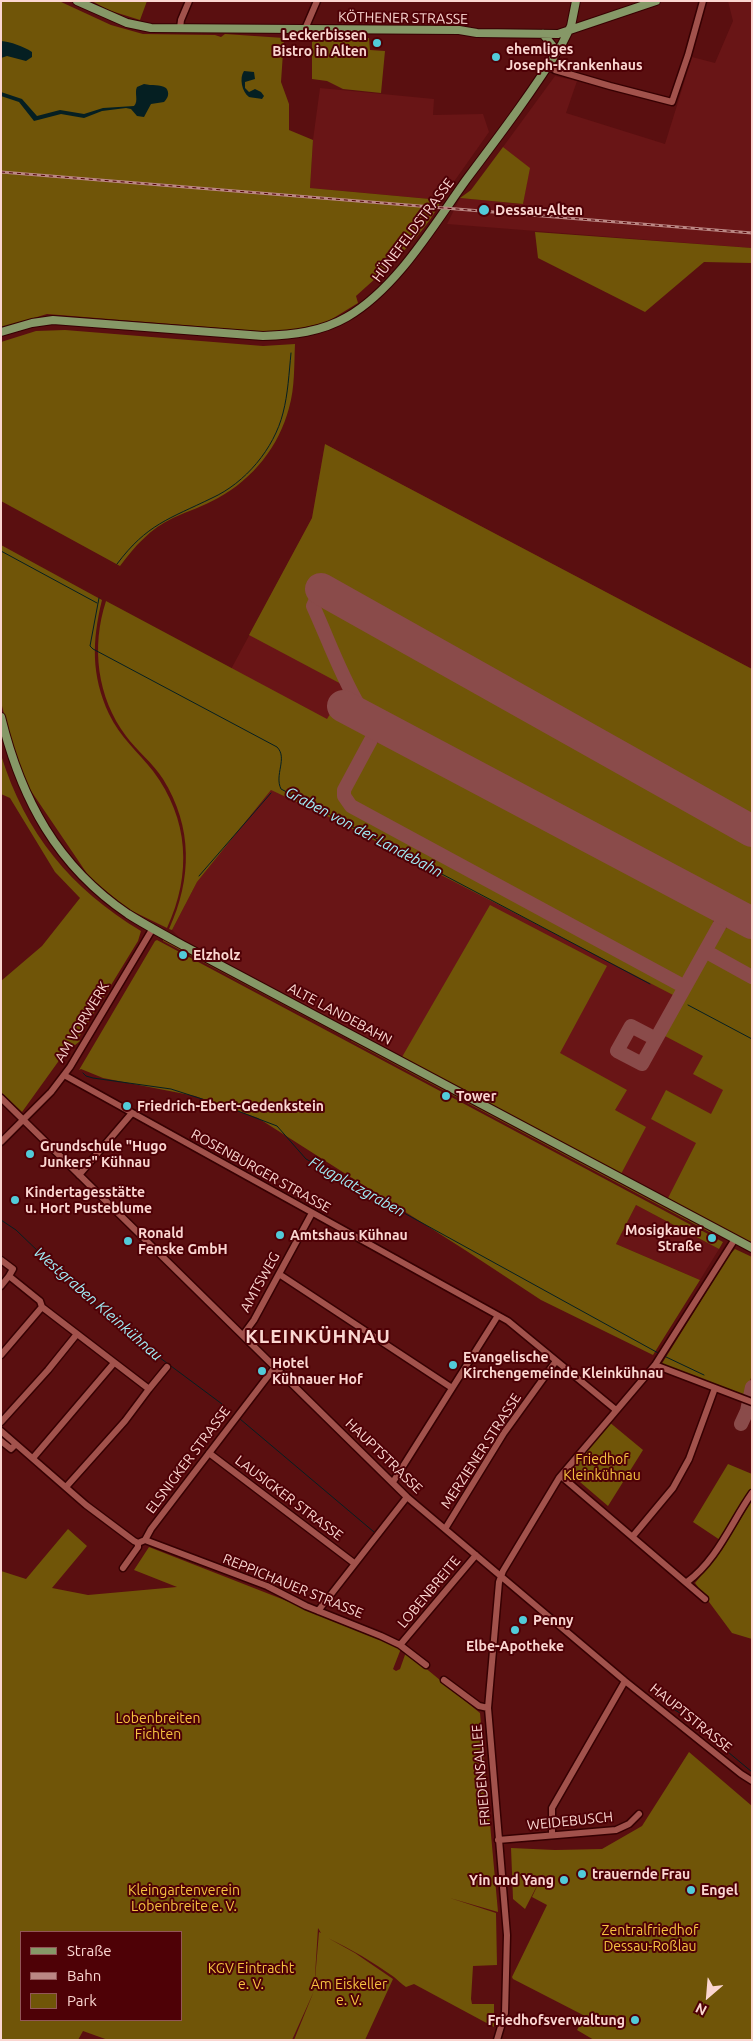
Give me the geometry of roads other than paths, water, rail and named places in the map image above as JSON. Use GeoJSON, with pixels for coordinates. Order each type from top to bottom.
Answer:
{"type":"FeatureCollection","features":[{"type":"Feature","properties":{"kind":"main road","name":"KÖTHENER STRASSE"},"geometry":{"type":"LineString","coordinates":[[77,1],[117,20],[143,27],[459,30],[477,33],[543,34],[558,34],[569,31],[587,23],[656,1]]}},
{"type":"Feature","properties":{"kind":"main road","name":"HÜNEFELDSTRASSE"},"geometry":{"type":"LineString","coordinates":[[1,332],[26,324],[53,320],[279,336],[307,333],[325,328],[347,317],[380,292],[402,268],[548,66],[569,31],[576,1]]}},
{"type":"Feature","properties":{"kind":"main road"},"geometry":{"type":"LineString","coordinates":[[543,34],[552,45],[554,56]]}},
{"type":"Feature","properties":{"kind":"main road","name":"ALTE LANDEBAHN"},"geometry":{"type":"LineString","coordinates":[[1,717],[20,779],[32,807],[51,837],[72,864],[96,888],[128,913],[752,1248]]}},
{"type":"Feature","properties":{"kind":"street"},"geometry":{"type":"LineString","coordinates":[[180,28],[181,20],[189,1]]}},
{"type":"Feature","properties":{"kind":"street"},"geometry":{"type":"LineString","coordinates":[[305,29],[317,1]]}},
{"type":"Feature","properties":{"kind":"street"},"geometry":{"type":"LineString","coordinates":[[548,66],[672,102],[704,1]]}},
{"type":"Feature","properties":{"kind":"street","name":"AM VORWERK"},"geometry":{"type":"LineString","coordinates":[[1,1142],[24,1121],[64,1075],[153,928]]}},
{"type":"Feature","properties":{"kind":"street","name":"ROSENBURGER STRASSE"},"geometry":{"type":"LineString","coordinates":[[64,1075],[508,1321],[616,1410]]}},
{"type":"Feature","properties":{"kind":"street","name":"HAUPTSTRASSE"},"geometry":{"type":"LineString","coordinates":[[1,1098],[407,1497],[625,1681],[752,1781]]}},
{"type":"Feature","properties":{"kind":"street"},"geometry":{"type":"LineString","coordinates":[[79,1174],[132,1113]]}},
{"type":"Feature","properties":{"kind":"street","name":"AMTSWEG"},"geometry":{"type":"LineString","coordinates":[[242,1335],[254,1320],[312,1213]]}},
{"type":"Feature","properties":{"kind":"street"},"geometry":{"type":"LineString","coordinates":[[501,1576],[561,1476],[655,1365],[735,1239]]}},
{"type":"Feature","properties":{"kind":"street"},"geometry":{"type":"LineString","coordinates":[[1,1260],[13,1269],[1,1286]]}},
{"type":"Feature","properties":{"kind":"street"},"geometry":{"type":"LineString","coordinates":[[279,1274],[452,1388]]}},
{"type":"Feature","properties":{"kind":"street"},"geometry":{"type":"LineString","coordinates":[[9,1276],[40,1301],[42,1307],[149,1390]]}},
{"type":"Feature","properties":{"kind":"street"},"geometry":{"type":"LineString","coordinates":[[1,1355],[42,1307]]}},
{"type":"Feature","properties":{"kind":"street"},"geometry":{"type":"LineString","coordinates":[[393,1482],[497,1316]]}},
{"type":"Feature","properties":{"kind":"street"},"geometry":{"type":"LineString","coordinates":[[1,1422],[48,1370],[76,1334]]}},
{"type":"Feature","properties":{"kind":"street","name":"MERZIENER STRASSE"},"geometry":{"type":"LineString","coordinates":[[445,1529],[504,1433],[556,1361]]}},
{"type":"Feature","properties":{"kind":"street"},"geometry":{"type":"LineString","coordinates":[[33,1458],[114,1363]]}},
{"type":"Feature","properties":{"kind":"street"},"geometry":{"type":"LineString","coordinates":[[655,1365],[752,1402]]}},
{"type":"Feature","properties":{"kind":"street","name":"ELSNIGKER STRASSE"},"geometry":{"type":"LineString","coordinates":[[123,1568],[275,1366]]}},
{"type":"Feature","properties":{"kind":"street"},"geometry":{"type":"LineString","coordinates":[[66,1487],[125,1421],[167,1367]]}},
{"type":"Feature","properties":{"kind":"street"},"geometry":{"type":"LineString","coordinates":[[633,1536],[673,1488],[689,1459],[715,1388]]}},
{"type":"Feature","properties":{"kind":"street","name":"REPPICHAUER STRASSE"},"geometry":{"type":"LineString","coordinates":[[1,1431],[91,1509],[134,1542],[142,1542],[266,1586],[318,1611],[400,1645],[426,1665]]}},
{"type":"Feature","properties":{"kind":"street"},"geometry":{"type":"LineString","coordinates":[[1,1441],[11,1450],[16,1444]]}},
{"type":"Feature","properties":{"kind":"street","name":"LAUSIGKER STRASSE"},"geometry":{"type":"LineString","coordinates":[[209,1453],[354,1562]]}},
{"type":"Feature","properties":{"kind":"street"},"geometry":{"type":"LineString","coordinates":[[561,1476],[705,1599]]}},
{"type":"Feature","properties":{"kind":"street"},"geometry":{"type":"LineString","coordinates":[[687,1582],[700,1572],[710,1560],[752,1493]]}},
{"type":"Feature","properties":{"kind":"street"},"geometry":{"type":"LineString","coordinates":[[318,1611],[354,1562],[407,1497]]}},
{"type":"Feature","properties":{"kind":"street","name":"LOBENBREITE"},"geometry":{"type":"LineString","coordinates":[[400,1645],[476,1555]]}},
{"type":"Feature","properties":{"kind":"street","name":"FRIEDENSALLEE"},"geometry":{"type":"LineString","coordinates":[[497,2040],[504,2021],[507,1935],[488,1708],[498,1585],[501,1576]]}},
{"type":"Feature","properties":{"kind":"street"},"geometry":{"type":"LineString","coordinates":[[444,1680],[479,1706],[488,1708]]}},
{"type":"Feature","properties":{"kind":"street"},"geometry":{"type":"LineString","coordinates":[[552,1835],[552,1808],[625,1681]]}},
{"type":"Feature","properties":{"kind":"street"},"geometry":{"type":"LineString","coordinates":[[688,1742],[693,1736]]}},
{"type":"Feature","properties":{"kind":"street","name":"WEIDEBUSCH"},"geometry":{"type":"LineString","coordinates":[[498,1840],[616,1830],[629,1824],[639,1814]]}},
{"type":"Feature","properties":{"kind":"water"},"geometry":{"type":"Polygon","coordinates":[[[1,41],[25,48],[32,52],[32,57],[26,61],[7,56],[1,58],[1,41]]]}},
{"type":"Feature","properties":{"kind":"water"},"geometry":{"type":"Polygon","coordinates":[[[244,71],[254,72],[255,79],[245,82],[245,88],[249,92],[255,89],[261,92],[264,96],[262,99],[249,97],[245,92],[242,81],[244,71]]]}},
{"type":"Feature","properties":{"kind":"water"},"geometry":{"type":"Polygon","coordinates":[[[144,84],[164,87],[168,94],[164,102],[151,104],[144,117],[137,116],[131,109],[126,108],[102,111],[84,118],[61,114],[34,121],[19,102],[1,96],[1,92],[22,99],[37,116],[60,110],[84,114],[103,108],[134,106],[137,87],[144,84]]]}},
{"type":"Feature","properties":{"kind":"waterway"},"geometry":{"type":"LineString","coordinates":[[117,564],[138,540],[149,531],[224,492],[247,474],[265,452],[279,426],[287,391],[291,353]]}},
{"type":"Feature","properties":{"kind":"waterway","name":"Graben von der Landebahn"},"geometry":{"type":"LineString","coordinates":[[1,551],[97,603]]}},
{"type":"Feature","properties":{"kind":"waterway","name":"Graben von der Landebahn"},"geometry":{"type":"LineString","coordinates":[[99,598],[90,646],[277,747],[281,756],[279,778],[281,789],[650,984]]}},
{"type":"Feature","properties":{"kind":"waterway"},"geometry":{"type":"LineString","coordinates":[[199,876],[271,793]]}},
{"type":"Feature","properties":{"kind":"waterway","name":"Graben von der Landebahn"},"geometry":{"type":"LineString","coordinates":[[688,1005],[752,1039]]}},
{"type":"Feature","properties":{"kind":"waterway","name":"Flugplatzgraben"},"geometry":{"type":"LineString","coordinates":[[83,1073],[93,1078],[171,1089],[230,1108],[277,1126],[306,1159],[660,1354]]}},
{"type":"Feature","properties":{"kind":"waterway","name":"Westgraben Kleinkühnau"},"geometry":{"type":"LineString","coordinates":[[1,1220],[16,1230],[92,1303],[136,1340],[222,1404]]}},
{"type":"Feature","properties":{"kind":"waterway","name":"Flugplatzgraben"},"geometry":{"type":"LineString","coordinates":[[664,1356],[704,1375]]}},
{"type":"Feature","properties":{"kind":"waterway","name":"Westgraben Kleinkühnau"},"geometry":{"type":"LineString","coordinates":[[240,1419],[374,1532]]}},
{"type":"Feature","properties":{"kind":"waterway","name":"Westgraben Kleinkühnau"},"geometry":{"type":"LineString","coordinates":[[661,1701],[686,1717],[752,1772]]}},
{"type":"Feature","properties":{"kind":"railway"},"geometry":{"type":"LineString","coordinates":[[1,172],[752,233]]}},
{"type":"Feature","properties":{"kind":"place","name":"Leckerbissen Bistro in Alten"},"geometry":{"type":"Point","coordinates":[377,43]}},
{"type":"Feature","properties":{"kind":"place","name":"ehemliges Joseph-Krankenhaus"},"geometry":{"type":"Point","coordinates":[496,57]}},
{"type":"Feature","properties":{"kind":"place","name":"Dessau-Alten"},"geometry":{"type":"Point","coordinates":[484,210]}},
{"type":"Feature","properties":{"kind":"place","name":"Elzholz"},"geometry":{"type":"Point","coordinates":[183,955]}},
{"type":"Feature","properties":{"kind":"place","name":"Tower"},"geometry":{"type":"Point","coordinates":[446,1096]}},
{"type":"Feature","properties":{"kind":"place","name":"Friedrich-Ebert-Gedenkstein"},"geometry":{"type":"Point","coordinates":[127,1106]}},
{"type":"Feature","properties":{"kind":"place","name":"Grundschule \"Hugo Junkers\" Kühnau"},"geometry":{"type":"Point","coordinates":[30,1154]}},
{"type":"Feature","properties":{"kind":"place","name":"Kindertagesstätte u. Hort Pusteblume"},"geometry":{"type":"Point","coordinates":[15,1200]}},
{"type":"Feature","properties":{"kind":"place","name":"Amtshaus Kühnau"},"geometry":{"type":"Point","coordinates":[280,1235]}},
{"type":"Feature","properties":{"kind":"place","name":"Mosigkauer Straße"},"geometry":{"type":"Point","coordinates":[712,1238]}},
{"type":"Feature","properties":{"kind":"place","name":"Ronald Fenske GmbH"},"geometry":{"type":"Point","coordinates":[128,1241]}},
{"type":"Feature","properties":{"kind":"place","name":"Evangelische Kirchengemeinde Kleinkühnau"},"geometry":{"type":"Point","coordinates":[453,1365]}},
{"type":"Feature","properties":{"kind":"place","name":"Hotel Kühnauer Hof"},"geometry":{"type":"Point","coordinates":[262,1371]}},
{"type":"Feature","properties":{"kind":"place","name":"Penny"},"geometry":{"type":"Point","coordinates":[523,1620]}},
{"type":"Feature","properties":{"kind":"place","name":"Elbe-Apotheke"},"geometry":{"type":"Point","coordinates":[515,1630]}},
{"type":"Feature","properties":{"kind":"place","name":"trauernde Frau"},"geometry":{"type":"Point","coordinates":[582,1874]}},
{"type":"Feature","properties":{"kind":"place","name":"Yin und Yang"},"geometry":{"type":"Point","coordinates":[564,1880]}},
{"type":"Feature","properties":{"kind":"place","name":"Engel"},"geometry":{"type":"Point","coordinates":[691,1890]}},
{"type":"Feature","properties":{"kind":"place","name":"Friedhofsverwaltung"},"geometry":{"type":"Point","coordinates":[635,2020]}},
{"type":"Feature","properties":{"kind":"district","name":"KLEINKÜHNAU"},"geometry":{"type":"Point","coordinates":[318,1337]}},
{"type":"Feature","properties":{"kind":"park label","name":"Friedhof Kleinkühnau"},"geometry":{"type":"Point","coordinates":[602,1468]}},
{"type":"Feature","properties":{"kind":"park label","name":"Lobenbreiten Fichten"},"geometry":{"type":"Point","coordinates":[158,1726]}},
{"type":"Feature","properties":{"kind":"park label","name":"Kleingartenverein Lobenbreite e. V."},"geometry":{"type":"Point","coordinates":[184,1898]}},
{"type":"Feature","properties":{"kind":"park label","name":"Zentralfriedhof Dessau-Roßlau"},"geometry":{"type":"Point","coordinates":[650,1938]}},
{"type":"Feature","properties":{"kind":"park label","name":"KGV Eintracht e. V."},"geometry":{"type":"Point","coordinates":[251,1976]}},
{"type":"Feature","properties":{"kind":"park label","name":"Am Eiskeller e. V."},"geometry":{"type":"Point","coordinates":[349,1992]}}]}
